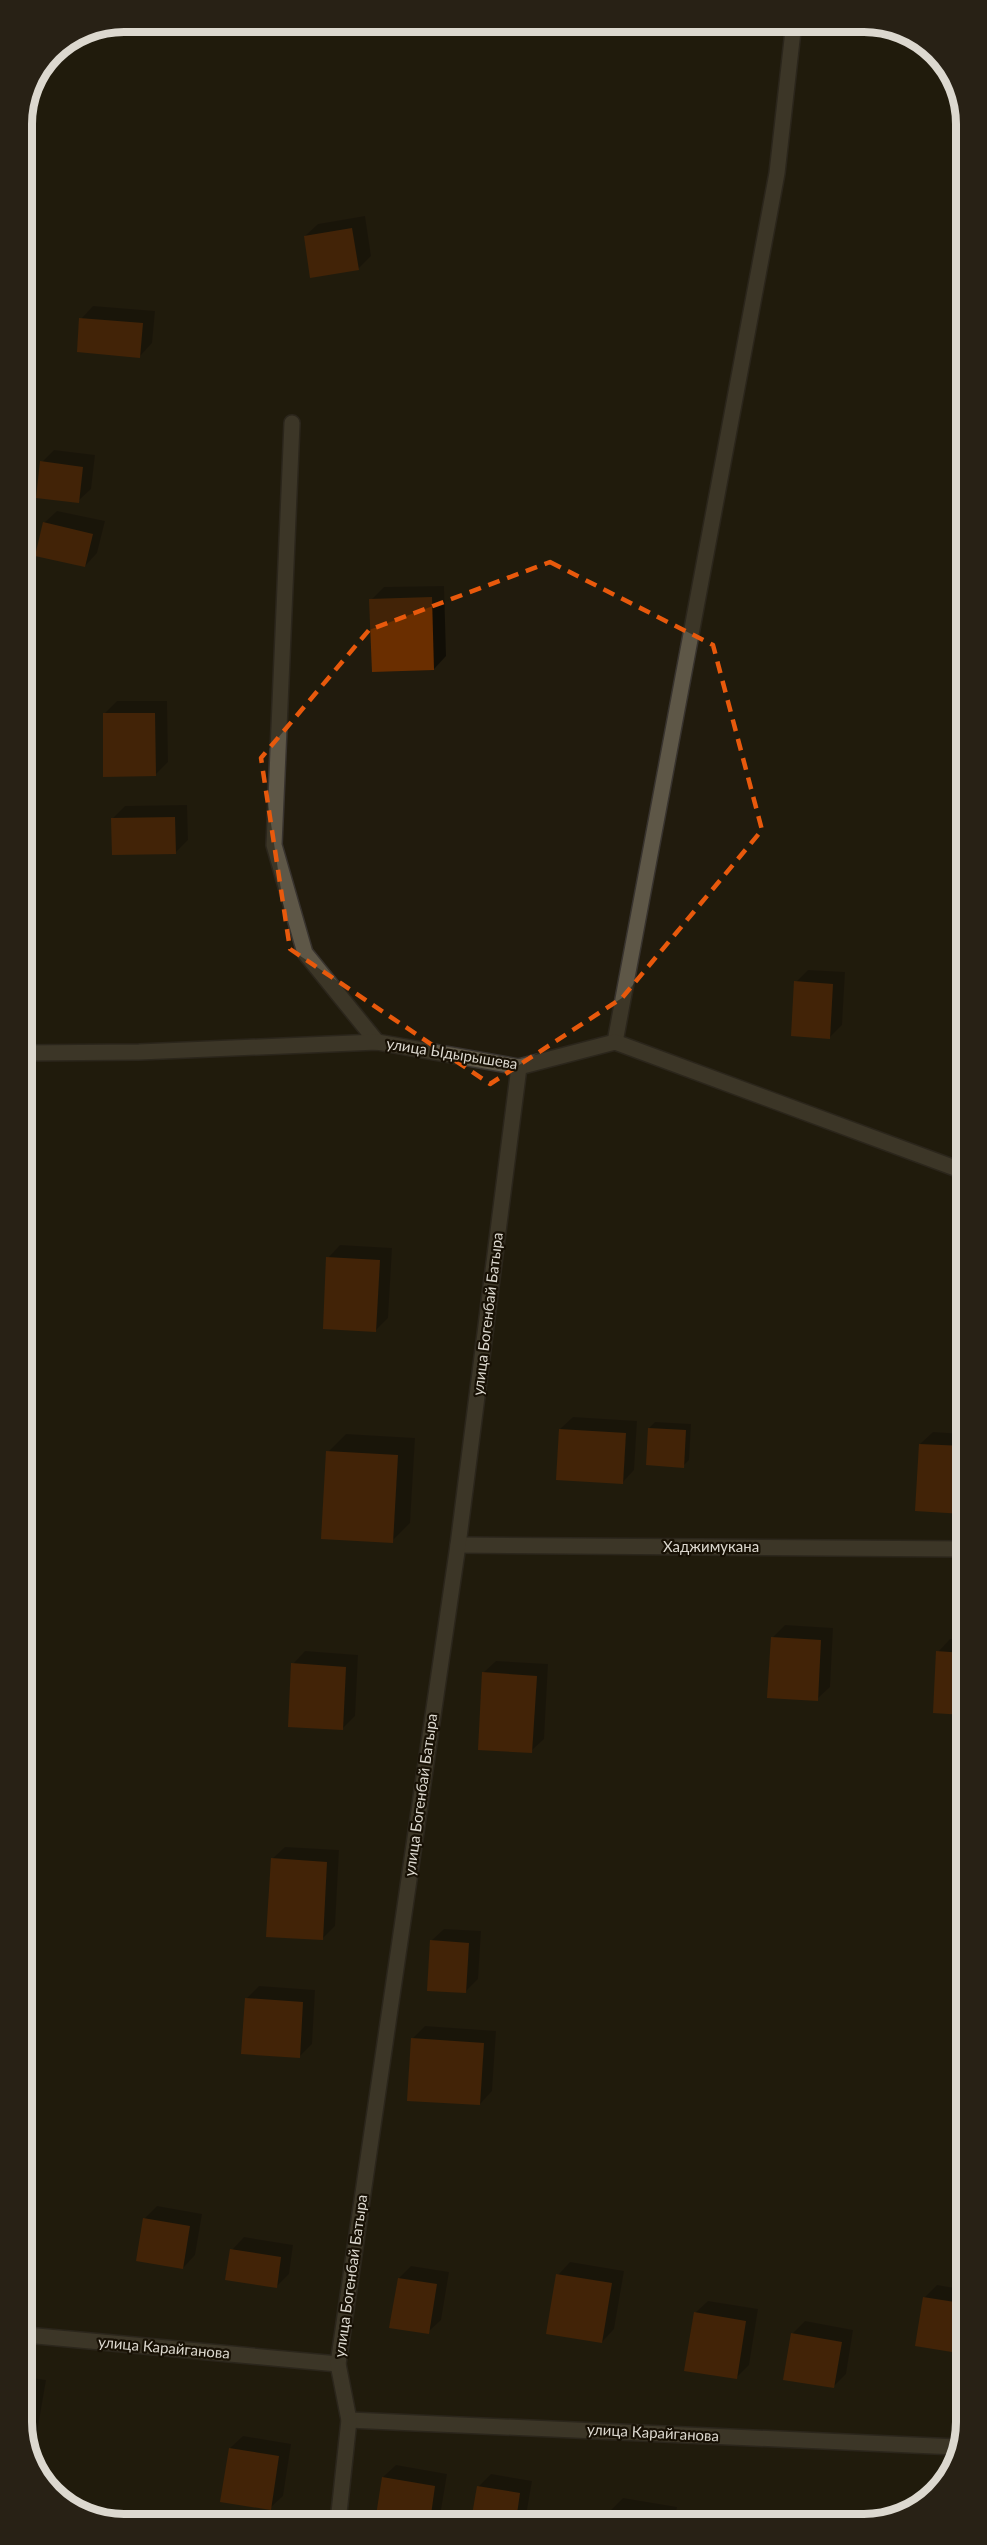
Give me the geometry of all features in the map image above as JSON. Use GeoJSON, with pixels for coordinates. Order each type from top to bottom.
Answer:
{"type":"FeatureCollection","features":[{"type":"Feature","properties":{"kind":"street"},"geometry":{"type":"LineString","coordinates":[[793,32],[777,173],[615,1042],[956,1168]]}},
{"type":"Feature","properties":{"kind":"street"},"geometry":{"type":"LineString","coordinates":[[292,423],[274,845],[305,953],[377,1042]]}},
{"type":"Feature","properties":{"kind":"street","name":"улица Ыдырышева"},"geometry":{"type":"LineString","coordinates":[[32,1053],[139,1052],[377,1042],[519,1067],[615,1042]]}},
{"type":"Feature","properties":{"kind":"street","name":"улица Богенбай Батыра"},"geometry":{"type":"LineString","coordinates":[[340,2513],[350,2420],[338,2364],[458,1545],[519,1067]]}},
{"type":"Feature","properties":{"kind":"street","name":"Хаджимукана"},"geometry":{"type":"LineString","coordinates":[[458,1545],[956,1549]]}},
{"type":"Feature","properties":{"kind":"street","name":"улица Карайганова"},"geometry":{"type":"LineString","coordinates":[[32,2336],[338,2364]]}},
{"type":"Feature","properties":{"kind":"street","name":"улица Карайганова"},"geometry":{"type":"LineString","coordinates":[[350,2420],[952,2447]]}},
{"type":"Feature","properties":{"kind":"highlighted area"},"geometry":{"type":"Polygon","coordinates":[[[550,562],[713,645],[762,830],[622,998],[490,1084],[290,949],[261,758],[369,630],[550,562]]]}},
{"type":"Feature","properties":{"kind":"building"},"geometry":{"type":"Polygon","coordinates":[[[352,228],[359,270],[310,278],[304,236],[352,228]]]}},
{"type":"Feature","properties":{"kind":"building"},"geometry":{"type":"Polygon","coordinates":[[[79,318],[143,323],[140,358],[77,352],[79,318]]]}},
{"type":"Feature","properties":{"kind":"building"},"geometry":{"type":"Polygon","coordinates":[[[40,461],[83,467],[79,503],[36,498],[40,461]]]}},
{"type":"Feature","properties":{"kind":"building"},"geometry":{"type":"Polygon","coordinates":[[[43,522],[93,534],[85,567],[35,556],[43,522]]]}},
{"type":"Feature","properties":{"kind":"building"},"geometry":{"type":"Polygon","coordinates":[[[432,597],[434,670],[372,672],[369,599],[432,597]]]}},
{"type":"Feature","properties":{"kind":"building"},"geometry":{"type":"Polygon","coordinates":[[[103,713],[155,713],[156,776],[103,777],[103,713]]]}},
{"type":"Feature","properties":{"kind":"building"},"geometry":{"type":"Polygon","coordinates":[[[175,817],[176,854],[112,855],[111,818],[175,817]]]}},
{"type":"Feature","properties":{"kind":"building"},"geometry":{"type":"Polygon","coordinates":[[[794,981],[833,984],[830,1039],[791,1036],[794,981]]]}},
{"type":"Feature","properties":{"kind":"building"},"geometry":{"type":"Polygon","coordinates":[[[326,1257],[380,1260],[376,1332],[323,1329],[326,1257]]]}},
{"type":"Feature","properties":{"kind":"building"},"geometry":{"type":"Polygon","coordinates":[[[648,1428],[686,1430],[684,1468],[646,1465],[648,1428]]]}},
{"type":"Feature","properties":{"kind":"building"},"geometry":{"type":"Polygon","coordinates":[[[559,1429],[626,1433],[623,1484],[556,1480],[559,1429]]]}},
{"type":"Feature","properties":{"kind":"building"},"geometry":{"type":"Polygon","coordinates":[[[919,1444],[956,1446],[956,1514],[915,1511],[919,1444]]]}},
{"type":"Feature","properties":{"kind":"building"},"geometry":{"type":"Polygon","coordinates":[[[326,1451],[398,1455],[393,1543],[321,1539],[326,1451]]]}},
{"type":"Feature","properties":{"kind":"building"},"geometry":{"type":"Polygon","coordinates":[[[771,1637],[821,1640],[818,1701],[767,1698],[771,1637]]]}},
{"type":"Feature","properties":{"kind":"building"},"geometry":{"type":"Polygon","coordinates":[[[936,1651],[956,1652],[956,1714],[933,1713],[936,1651]]]}},
{"type":"Feature","properties":{"kind":"building"},"geometry":{"type":"Polygon","coordinates":[[[291,1663],[346,1667],[343,1730],[288,1727],[291,1663]]]}},
{"type":"Feature","properties":{"kind":"building"},"geometry":{"type":"Polygon","coordinates":[[[482,1672],[537,1676],[532,1753],[478,1750],[482,1672]]]}},
{"type":"Feature","properties":{"kind":"building"},"geometry":{"type":"Polygon","coordinates":[[[271,1858],[327,1862],[323,1940],[266,1937],[271,1858]]]}},
{"type":"Feature","properties":{"kind":"building"},"geometry":{"type":"Polygon","coordinates":[[[430,1940],[469,1943],[466,1993],[427,1991],[430,1940]]]}},
{"type":"Feature","properties":{"kind":"building"},"geometry":{"type":"Polygon","coordinates":[[[245,1998],[303,2002],[300,2058],[241,2054],[245,1998]]]}},
{"type":"Feature","properties":{"kind":"building"},"geometry":{"type":"Polygon","coordinates":[[[411,2038],[484,2043],[480,2105],[407,2101],[411,2038]]]}},
{"type":"Feature","properties":{"kind":"building"},"geometry":{"type":"Polygon","coordinates":[[[143,2218],[190,2226],[183,2269],[136,2261],[143,2218]]]}},
{"type":"Feature","properties":{"kind":"building"},"geometry":{"type":"Polygon","coordinates":[[[230,2249],[281,2257],[277,2288],[225,2280],[230,2249]]]}},
{"type":"Feature","properties":{"kind":"building"},"geometry":{"type":"Polygon","coordinates":[[[556,2274],[612,2283],[602,2343],[546,2334],[556,2274]]]}},
{"type":"Feature","properties":{"kind":"building"},"geometry":{"type":"Polygon","coordinates":[[[398,2278],[437,2284],[429,2334],[389,2328],[398,2278]]]}},
{"type":"Feature","properties":{"kind":"building"},"geometry":{"type":"Polygon","coordinates":[[[923,2297],[956,2302],[956,2330],[952,2352],[915,2346],[923,2297]]]}},
{"type":"Feature","properties":{"kind":"building"},"geometry":{"type":"Polygon","coordinates":[[[694,2312],[746,2321],[737,2379],[684,2371],[694,2312]]]}},
{"type":"Feature","properties":{"kind":"building"},"geometry":{"type":"Polygon","coordinates":[[[791,2333],[842,2342],[834,2388],[783,2380],[791,2333]]]}},
{"type":"Feature","properties":{"kind":"building"},"geometry":{"type":"Polygon","coordinates":[[[229,2448],[279,2456],[271,2510],[220,2502],[229,2448]]]}},
{"type":"Feature","properties":{"kind":"building"},"geometry":{"type":"Polygon","coordinates":[[[382,2477],[435,2486],[431,2513],[376,2513],[382,2477]]]}},
{"type":"Feature","properties":{"kind":"building"},"geometry":{"type":"Polygon","coordinates":[[[477,2486],[520,2493],[517,2514],[472,2513],[477,2486]]]}},
{"type":"Feature","properties":{"kind":"building"},"geometry":{"type":"Polygon","coordinates":[[[609,2510],[632,2514],[609,2514],[609,2510]]]}}]}
